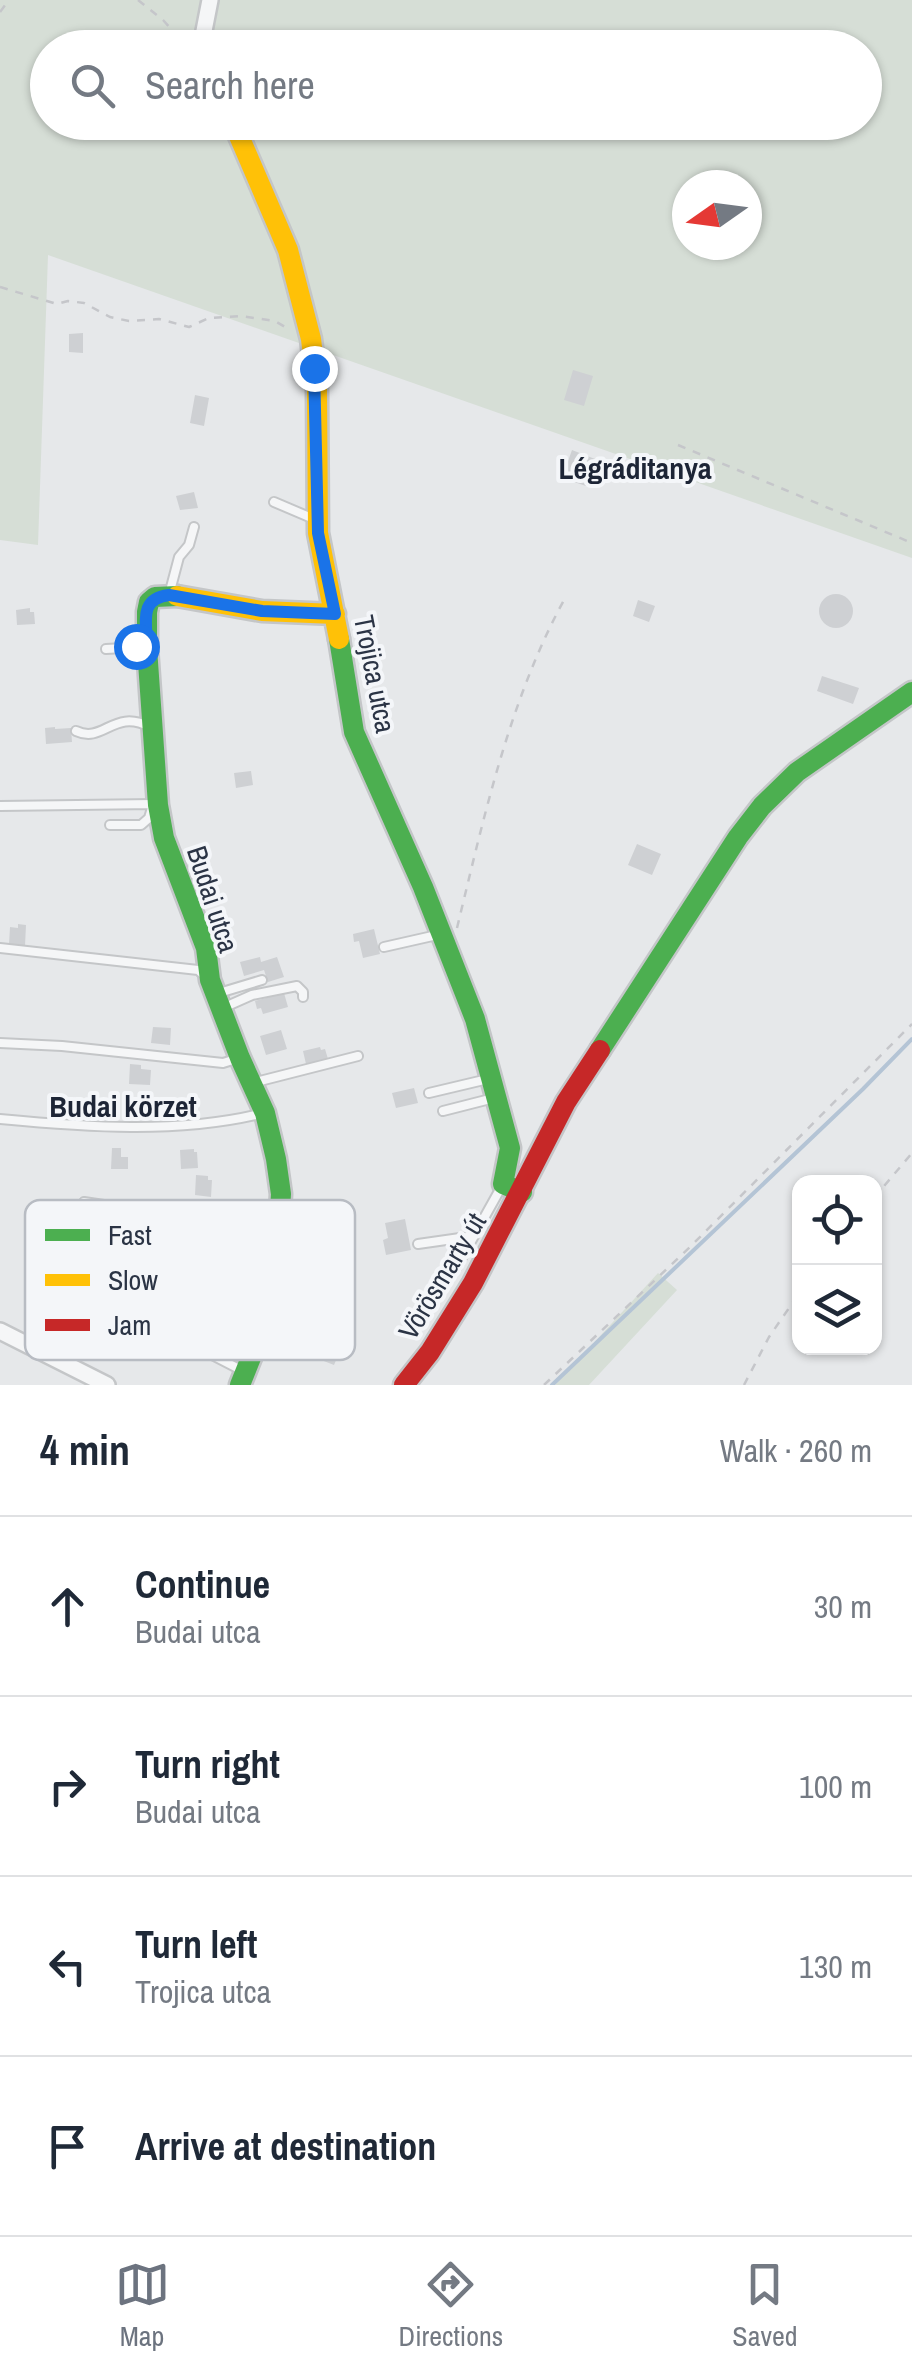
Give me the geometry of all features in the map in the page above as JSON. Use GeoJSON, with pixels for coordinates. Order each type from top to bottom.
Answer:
{"type":"FeatureCollection","features":[{"type":"Feature","properties":{"kind":"street"},"geometry":{"type":"LineString","coordinates":[[204,30],[210,0]]}},
{"type":"Feature","properties":{"kind":"street","name":"Trojica utca"},"geometry":{"type":"LineString","coordinates":[[240,140],[292,262],[311,339],[316,390],[318,533],[354,732],[475,1019],[510,1148],[512,1188]]}},
{"type":"Feature","properties":{"kind":"street"},"geometry":{"type":"LineString","coordinates":[[169,595],[262,611],[335,614]]}},
{"type":"Feature","properties":{"kind":"street","name":"Budai utca"},"geometry":{"type":"LineString","coordinates":[[169,595],[155,597],[146,612],[156,804],[164,838],[206,948],[215,994],[265,1112],[281,1200]]}},
{"type":"Feature","properties":{"kind":"street","name":"Vörösmarty út"},"geometry":{"type":"LineString","coordinates":[[404,1385],[438,1343],[498,1240],[512,1188],[738,837],[762,806],[797,772],[912,692]]}},
{"type":"Feature","properties":{"kind":"street"},"geometry":{"type":"LineString","coordinates":[[0,1331],[25,1344]]}},
{"type":"Feature","properties":{"kind":"street"},"geometry":{"type":"LineString","coordinates":[[57,1360],[107,1385]]}},
{"type":"Feature","properties":{"kind":"lane"},"geometry":{"type":"LineString","coordinates":[[274,502],[318,522]]}},
{"type":"Feature","properties":{"kind":"lane"},"geometry":{"type":"LineString","coordinates":[[169,595],[194,527]]}},
{"type":"Feature","properties":{"kind":"lane"},"geometry":{"type":"LineString","coordinates":[[106,649],[147,648]]}},
{"type":"Feature","properties":{"kind":"lane"},"geometry":{"type":"LineString","coordinates":[[76,730],[91,734],[126,720],[154,729]]}},
{"type":"Feature","properties":{"kind":"lane"},"geometry":{"type":"LineString","coordinates":[[0,806],[156,804],[141,825],[110,825]]}},
{"type":"Feature","properties":{"kind":"lane"},"geometry":{"type":"LineString","coordinates":[[384,947],[444,940]]}},
{"type":"Feature","properties":{"kind":"lane"},"geometry":{"type":"LineString","coordinates":[[0,948],[198,970],[215,994]]}},
{"type":"Feature","properties":{"kind":"lane"},"geometry":{"type":"LineString","coordinates":[[215,994],[262,980]]}},
{"type":"Feature","properties":{"kind":"lane"},"geometry":{"type":"LineString","coordinates":[[215,994],[252,996],[297,986],[303,997]]}},
{"type":"Feature","properties":{"kind":"lane"},"geometry":{"type":"LineString","coordinates":[[0,1043],[223,1063],[240,1058]]}},
{"type":"Feature","properties":{"kind":"lane"},"geometry":{"type":"LineString","coordinates":[[252,1084],[358,1056]]}},
{"type":"Feature","properties":{"kind":"lane"},"geometry":{"type":"LineString","coordinates":[[429,1093],[496,1087]]}},
{"type":"Feature","properties":{"kind":"lane"},"geometry":{"type":"LineString","coordinates":[[444,1110],[496,1087]]}},
{"type":"Feature","properties":{"kind":"lane"},"geometry":{"type":"LineString","coordinates":[[0,1120],[173,1126],[265,1112]]}},
{"type":"Feature","properties":{"kind":"lane","name":"Trojica utca"},"geometry":{"type":"LineString","coordinates":[[455,1270],[474,1236],[512,1188]]}},
{"type":"Feature","properties":{"kind":"lane"},"geometry":{"type":"LineString","coordinates":[[418,1244],[474,1236]]}},
{"type":"Feature","properties":{"kind":"path"},"geometry":{"type":"LineString","coordinates":[[0,12],[9,0]]}},
{"type":"Feature","properties":{"kind":"path"},"geometry":{"type":"LineString","coordinates":[[138,0],[172,30]]}},
{"type":"Feature","properties":{"kind":"path"},"geometry":{"type":"LineString","coordinates":[[2,288],[58,304],[84,303],[110,317],[129,321],[159,319],[190,327],[209,318],[258,317],[295,332]]}},
{"type":"Feature","properties":{"kind":"path"},"geometry":{"type":"LineString","coordinates":[[678,445],[912,543]]}},
{"type":"Feature","properties":{"kind":"path"},"geometry":{"type":"LineString","coordinates":[[444,940],[454,940],[491,790],[534,664],[564,600]]}},
{"type":"Feature","properties":{"kind":"path"},"geometry":{"type":"LineString","coordinates":[[544,1385],[745,1193],[912,1024]]}},
{"type":"Feature","properties":{"kind":"path"},"geometry":{"type":"LineString","coordinates":[[882,1188],[912,1152]]}},
{"type":"Feature","properties":{"kind":"path"},"geometry":{"type":"LineString","coordinates":[[744,1385],[792,1304]]}},
{"type":"Feature","properties":{"kind":"shaded area"},"geometry":{"type":"Polygon","coordinates":[[[0,0],[912,0],[912,558],[48,255],[38,545],[0,540],[0,0]]]}},
{"type":"Feature","properties":{"kind":"shaded area"},"geometry":{"type":"Polygon","coordinates":[[[658,1273],[677,1290],[589,1385],[555,1385],[658,1273]]]}},
{"type":"Feature","properties":{"kind":"building"},"geometry":{"type":"Polygon","coordinates":[[[83,333],[83,353],[69,352],[69,334],[83,333]]]}},
{"type":"Feature","properties":{"kind":"building"},"geometry":{"type":"Polygon","coordinates":[[[573,370],[593,376],[584,406],[564,400],[573,370]]]}},
{"type":"Feature","properties":{"kind":"building"},"geometry":{"type":"Polygon","coordinates":[[[195,395],[209,398],[204,426],[190,423],[195,395]]]}},
{"type":"Feature","properties":{"kind":"building"},"geometry":{"type":"Polygon","coordinates":[[[572,450],[595,459],[586,486],[562,478],[572,450]]]}},
{"type":"Feature","properties":{"kind":"building"},"geometry":{"type":"Polygon","coordinates":[[[194,492],[198,508],[180,510],[176,496],[194,492]]]}},
{"type":"Feature","properties":{"kind":"building"},"geometry":{"type":"Polygon","coordinates":[[[836,594],[848,599],[853,611],[848,623],[836,628],[824,623],[819,611],[824,599],[836,594]]]}},
{"type":"Feature","properties":{"kind":"building"},"geometry":{"type":"Polygon","coordinates":[[[638,600],[655,606],[649,622],[633,616],[638,600]]]}},
{"type":"Feature","properties":{"kind":"building"},"geometry":{"type":"Polygon","coordinates":[[[30,608],[35,624],[17,625],[16,610],[30,608]]]}},
{"type":"Feature","properties":{"kind":"building"},"geometry":{"type":"Polygon","coordinates":[[[822,676],[859,688],[853,704],[817,691],[822,676]]]}},
{"type":"Feature","properties":{"kind":"building"},"geometry":{"type":"Polygon","coordinates":[[[45,728],[71,728],[72,742],[46,744],[45,728]]]}},
{"type":"Feature","properties":{"kind":"building"},"geometry":{"type":"Polygon","coordinates":[[[251,771],[253,785],[236,788],[234,773],[251,771]]]}},
{"type":"Feature","properties":{"kind":"building"},"geometry":{"type":"Polygon","coordinates":[[[637,844],[661,854],[652,875],[628,865],[637,844]]]}},
{"type":"Feature","properties":{"kind":"building"},"geometry":{"type":"Polygon","coordinates":[[[18,924],[26,925],[25,946],[9,945],[10,927],[18,928],[18,924]]]}},
{"type":"Feature","properties":{"kind":"building"},"geometry":{"type":"Polygon","coordinates":[[[374,929],[380,954],[363,958],[353,934],[374,929]]]}},
{"type":"Feature","properties":{"kind":"building"},"geometry":{"type":"Polygon","coordinates":[[[260,957],[261,962],[277,957],[284,977],[268,982],[264,970],[244,976],[240,962],[260,957]]]}},
{"type":"Feature","properties":{"kind":"building"},"geometry":{"type":"Polygon","coordinates":[[[284,993],[288,1007],[263,1014],[261,1008],[257,1009],[255,1001],[284,993]]]}},
{"type":"Feature","properties":{"kind":"building"},"geometry":{"type":"Polygon","coordinates":[[[153,1027],[171,1028],[170,1045],[151,1043],[153,1027]]]}},
{"type":"Feature","properties":{"kind":"building"},"geometry":{"type":"Polygon","coordinates":[[[281,1030],[287,1049],[266,1055],[260,1036],[281,1030]]]}},
{"type":"Feature","properties":{"kind":"building"},"geometry":{"type":"Polygon","coordinates":[[[325,1049],[328,1059],[306,1064],[303,1051],[325,1049]]]}},
{"type":"Feature","properties":{"kind":"building"},"geometry":{"type":"Polygon","coordinates":[[[130,1064],[151,1070],[150,1085],[129,1084],[130,1064]]]}},
{"type":"Feature","properties":{"kind":"building"},"geometry":{"type":"Polygon","coordinates":[[[414,1088],[418,1103],[396,1108],[392,1093],[414,1088]]]}},
{"type":"Feature","properties":{"kind":"building"},"geometry":{"type":"Polygon","coordinates":[[[112,1148],[121,1148],[121,1157],[128,1157],[128,1169],[111,1169],[112,1148]]]}},
{"type":"Feature","properties":{"kind":"building"},"geometry":{"type":"Polygon","coordinates":[[[194,1149],[198,1168],[181,1169],[180,1150],[194,1149]]]}},
{"type":"Feature","properties":{"kind":"building"},"geometry":{"type":"Polygon","coordinates":[[[196,1175],[212,1180],[211,1197],[195,1195],[196,1175]]]}},
{"type":"Feature","properties":{"kind":"building"},"geometry":{"type":"Polygon","coordinates":[[[405,1219],[411,1250],[386,1255],[385,1223],[405,1219]]]}},
{"type":"Feature","properties":{"kind":"waterway"},"geometry":{"type":"LineString","coordinates":[[552,1385],[912,1039]]}},
{"type":"Feature","properties":{"kind":"traffic: fast"},"geometry":{"type":"LineString","coordinates":[[177,596],[155,597],[147,612],[158,805],[164,838],[206,948],[210,980],[265,1113],[281,1200]]}},
{"type":"Feature","properties":{"kind":"traffic: fast"},"geometry":{"type":"LineString","coordinates":[[339,639],[354,732],[423,887],[475,1019],[510,1148],[503,1184],[522,1192]]}},
{"type":"Feature","properties":{"kind":"traffic: fast"},"geometry":{"type":"LineString","coordinates":[[600,1050],[762,806],[797,772],[912,692]]}},
{"type":"Feature","properties":{"kind":"traffic: fast"},"geometry":{"type":"LineString","coordinates":[[240,1385],[250,1360]]}},
{"type":"Feature","properties":{"kind":"traffic: slow"},"geometry":{"type":"LineString","coordinates":[[241,140],[288,250],[311,339],[317,390],[318,533],[339,639]]}},
{"type":"Feature","properties":{"kind":"traffic: slow"},"geometry":{"type":"LineString","coordinates":[[177,596],[262,611],[335,614]]}},
{"type":"Feature","properties":{"kind":"traffic: jam"},"geometry":{"type":"LineString","coordinates":[[404,1385],[430,1352],[473,1283],[566,1102],[600,1050]]}},
{"type":"Feature","properties":{"kind":"district","name":"Légráditanya"},"geometry":{"type":"Point","coordinates":[635,469]}},
{"type":"Feature","properties":{"kind":"district","name":"Budai körzet"},"geometry":{"type":"Point","coordinates":[123,1107]}},
{"type":"Feature","properties":{"kind":"route"},"geometry":{"type":"LineString","coordinates":[[136,646],[147,648],[146,612],[155,597],[169,595],[262,611],[335,614],[318,533],[314,368]]}}]}
